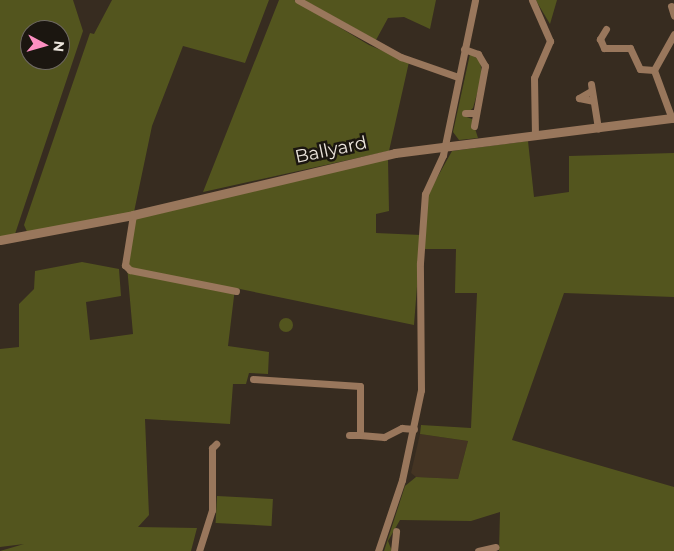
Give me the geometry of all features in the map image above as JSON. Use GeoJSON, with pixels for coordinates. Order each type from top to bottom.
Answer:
{"type":"FeatureCollection","features":[{"type":"Feature","properties":{"kind":"street"},"geometry":{"type":"LineString","coordinates":[[298,0],[401,57],[458,77]]}},
{"type":"Feature","properties":{"kind":"street"},"geometry":{"type":"LineString","coordinates":[[378,551],[414,429],[423,368],[423,213],[425,194],[445,145],[475,0]]}},
{"type":"Feature","properties":{"kind":"street"},"geometry":{"type":"LineString","coordinates":[[532,0],[550,42],[534,78],[535,134]]}},
{"type":"Feature","properties":{"kind":"street"},"geometry":{"type":"LineString","coordinates":[[672,7],[674,16]]}},
{"type":"Feature","properties":{"kind":"street"},"geometry":{"type":"LineString","coordinates":[[606,29],[600,39],[604,48],[630,48],[640,69],[654,70]]}},
{"type":"Feature","properties":{"kind":"street"},"geometry":{"type":"LineString","coordinates":[[654,70],[674,34]]}},
{"type":"Feature","properties":{"kind":"street"},"geometry":{"type":"LineString","coordinates":[[464,49],[478,54],[485,66],[474,114],[474,126]]}},
{"type":"Feature","properties":{"kind":"street"},"geometry":{"type":"LineString","coordinates":[[654,70],[673,118]]}},
{"type":"Feature","properties":{"kind":"street"},"geometry":{"type":"LineString","coordinates":[[593,101],[579,98],[591,87],[598,128]]}},
{"type":"Feature","properties":{"kind":"street"},"geometry":{"type":"LineString","coordinates":[[465,113],[474,114]]}},
{"type":"Feature","properties":{"kind":"street","name":"Ballyard"},"geometry":{"type":"LineString","coordinates":[[0,240],[132,215],[263,182],[445,145],[673,118]]}},
{"type":"Feature","properties":{"kind":"street"},"geometry":{"type":"LineString","coordinates":[[132,215],[125,266],[130,270],[236,291]]}},
{"type":"Feature","properties":{"kind":"street"},"geometry":{"type":"LineString","coordinates":[[253,379],[360,386],[360,436]]}},
{"type":"Feature","properties":{"kind":"street"},"geometry":{"type":"LineString","coordinates":[[349,435],[384,436],[414,429]]}},
{"type":"Feature","properties":{"kind":"street"},"geometry":{"type":"LineString","coordinates":[[200,551],[212,510],[212,448],[216,444]]}},
{"type":"Feature","properties":{"kind":"street"},"geometry":{"type":"LineString","coordinates":[[394,551],[396,531]]}},
{"type":"Feature","properties":{"kind":"street"},"geometry":{"type":"LineString","coordinates":[[478,551],[492,549]]}},
{"type":"Feature","properties":{"kind":"shaded area"},"geometry":{"type":"Polygon","coordinates":[[[0,0],[73,0],[83,31],[70,70],[70,20],[20,20],[20,70],[70,70],[15,234],[0,238],[0,0]]]}},
{"type":"Feature","properties":{"kind":"shaded area"},"geometry":{"type":"Polygon","coordinates":[[[112,0],[269,0],[245,63],[183,46],[152,126],[134,212],[28,234],[24,225],[90,33],[94,34],[112,0]]]}},
{"type":"Feature","properties":{"kind":"shaded area"},"geometry":{"type":"Polygon","coordinates":[[[279,0],[294,0],[369,45],[409,62],[389,151],[203,192],[279,0]]]}},
{"type":"Feature","properties":{"kind":"shaded area"},"geometry":{"type":"Polygon","coordinates":[[[304,0],[436,0],[430,29],[404,17],[388,18],[376,40],[304,0]]]}},
{"type":"Feature","properties":{"kind":"shaded area"},"geometry":{"type":"Polygon","coordinates":[[[536,0],[557,0],[550,24],[538,4],[536,0]]]}},
{"type":"Feature","properties":{"kind":"shaded area"},"geometry":{"type":"Polygon","coordinates":[[[470,54],[480,60],[482,76],[473,108],[464,116],[472,119],[478,138],[459,140],[453,132],[470,54]]]}},
{"type":"Feature","properties":{"kind":"shaded area"},"geometry":{"type":"Polygon","coordinates":[[[528,141],[534,197],[569,192],[569,156],[674,153],[674,297],[564,293],[512,440],[674,487],[674,551],[499,551],[500,512],[471,521],[400,520],[388,541],[392,551],[384,551],[405,486],[416,477],[458,479],[468,441],[420,434],[421,425],[471,428],[477,293],[455,293],[456,249],[424,249],[428,194],[452,151],[528,141]]]}},
{"type":"Feature","properties":{"kind":"shaded area"},"geometry":{"type":"Polygon","coordinates":[[[388,159],[389,211],[376,214],[376,233],[421,235],[414,325],[235,288],[228,346],[269,352],[268,374],[249,373],[246,384],[233,384],[230,424],[145,419],[149,515],[138,527],[197,528],[191,551],[0,551],[24,544],[0,547],[0,349],[19,347],[19,304],[34,289],[35,271],[82,262],[119,269],[121,296],[86,302],[90,340],[133,334],[127,266],[132,217],[388,159]]]}},
{"type":"Feature","properties":{"kind":"shaded area"},"geometry":{"type":"Polygon","coordinates":[[[283,318],[289,318],[293,325],[289,332],[283,332],[279,328],[279,322],[283,318]]]}},
{"type":"Feature","properties":{"kind":"shaded area"},"geometry":{"type":"Polygon","coordinates":[[[420,434],[468,441],[458,479],[416,477],[411,473],[420,434]]]}},
{"type":"Feature","properties":{"kind":"shaded area"},"geometry":{"type":"Polygon","coordinates":[[[217,496],[273,499],[272,526],[216,523],[217,496]]]}}]}
